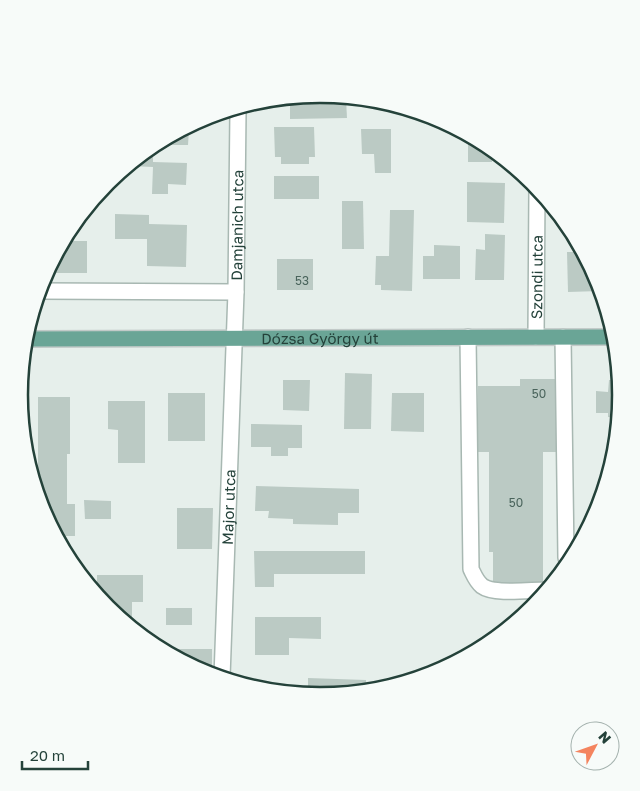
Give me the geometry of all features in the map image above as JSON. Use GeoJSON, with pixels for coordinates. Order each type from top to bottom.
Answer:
{"type":"FeatureCollection","features":[{"type":"Feature","properties":{"kind":"main road","name":"Dózsa György út"},"geometry":{"type":"LineString","coordinates":[[33,339],[607,337]]}},
{"type":"Feature","properties":{"kind":"street","name":"Damjanich utca"},"geometry":{"type":"LineString","coordinates":[[233,338],[236,292],[238,115]]}},
{"type":"Feature","properties":{"kind":"street","name":"Szondi utca"},"geometry":{"type":"LineString","coordinates":[[536,337],[537,200]]}},
{"type":"Feature","properties":{"kind":"street"},"geometry":{"type":"LineString","coordinates":[[47,291],[236,292]]}},
{"type":"Feature","properties":{"kind":"street"},"geometry":{"type":"LineString","coordinates":[[468,337],[471,569],[482,586],[492,591],[538,590]]}},
{"type":"Feature","properties":{"kind":"street"},"geometry":{"type":"LineString","coordinates":[[564,337],[566,553]]}},
{"type":"Feature","properties":{"kind":"street","name":"Major utca"},"geometry":{"type":"LineString","coordinates":[[222,671],[233,338]]}},
{"type":"Feature","properties":{"kind":"building"},"geometry":{"type":"Polygon","coordinates":[[[320,103],[346,105],[347,118],[290,119],[290,105],[320,103]]]}},
{"type":"Feature","properties":{"kind":"building"},"geometry":{"type":"Polygon","coordinates":[[[274,127],[314,127],[315,157],[309,157],[309,164],[281,164],[281,157],[275,157],[274,127]]]}},
{"type":"Feature","properties":{"kind":"building"},"geometry":{"type":"Polygon","coordinates":[[[361,129],[391,129],[391,173],[375,173],[374,154],[362,154],[361,129]]]}},
{"type":"Feature","properties":{"kind":"building"},"geometry":{"type":"Polygon","coordinates":[[[189,134],[188,145],[169,145],[189,134]]]}},
{"type":"Feature","properties":{"kind":"building"},"geometry":{"type":"Polygon","coordinates":[[[468,143],[492,159],[492,162],[468,162],[468,143]]]}},
{"type":"Feature","properties":{"kind":"building"},"geometry":{"type":"Polygon","coordinates":[[[153,155],[153,162],[187,163],[186,185],[168,184],[168,194],[152,194],[153,167],[138,166],[153,155]]]}},
{"type":"Feature","properties":{"kind":"building"},"geometry":{"type":"Polygon","coordinates":[[[274,176],[319,176],[319,199],[274,199],[274,176]]]}},
{"type":"Feature","properties":{"kind":"building"},"geometry":{"type":"Polygon","coordinates":[[[467,182],[505,183],[504,223],[467,222],[467,182]]]}},
{"type":"Feature","properties":{"kind":"building"},"geometry":{"type":"Polygon","coordinates":[[[342,201],[363,201],[364,249],[342,249],[342,201]]]}},
{"type":"Feature","properties":{"kind":"building"},"geometry":{"type":"Polygon","coordinates":[[[390,210],[414,210],[412,291],[381,290],[381,285],[375,285],[376,256],[389,256],[390,210]]]}},
{"type":"Feature","properties":{"kind":"building"},"geometry":{"type":"Polygon","coordinates":[[[115,214],[149,215],[149,224],[187,225],[186,267],[147,266],[147,239],[115,239],[115,214]]]}},
{"type":"Feature","properties":{"kind":"building"},"geometry":{"type":"Polygon","coordinates":[[[485,234],[505,235],[504,280],[475,280],[476,249],[485,250],[485,234]]]}},
{"type":"Feature","properties":{"kind":"building"},"geometry":{"type":"Polygon","coordinates":[[[72,241],[87,241],[87,273],[55,273],[72,241]]]}},
{"type":"Feature","properties":{"kind":"building"},"geometry":{"type":"Polygon","coordinates":[[[434,245],[460,246],[460,279],[423,279],[423,256],[434,256],[434,245]]]}},
{"type":"Feature","properties":{"kind":"building"},"geometry":{"type":"Polygon","coordinates":[[[567,252],[575,252],[593,291],[568,292],[567,252]]]}},
{"type":"Feature","properties":{"kind":"building"},"geometry":{"type":"Polygon","coordinates":[[[277,259],[313,259],[313,290],[277,290],[277,259]]]}},
{"type":"Feature","properties":{"kind":"building"},"geometry":{"type":"Polygon","coordinates":[[[345,373],[372,374],[371,429],[344,429],[345,373]]]}},
{"type":"Feature","properties":{"kind":"building"},"geometry":{"type":"Polygon","coordinates":[[[520,379],[558,379],[559,452],[543,452],[543,583],[493,583],[493,552],[489,552],[489,452],[478,452],[478,386],[520,386],[520,379]]]}},
{"type":"Feature","properties":{"kind":"building"},"geometry":{"type":"Polygon","coordinates":[[[283,380],[310,380],[309,411],[283,410],[283,380]]]}},
{"type":"Feature","properties":{"kind":"building"},"geometry":{"type":"Polygon","coordinates":[[[609,380],[612,380],[612,417],[608,417],[608,413],[596,413],[596,391],[608,392],[609,380]]]}},
{"type":"Feature","properties":{"kind":"building"},"geometry":{"type":"Polygon","coordinates":[[[168,393],[205,393],[205,441],[168,441],[168,393]]]}},
{"type":"Feature","properties":{"kind":"building"},"geometry":{"type":"Polygon","coordinates":[[[392,393],[424,393],[424,432],[391,431],[392,393]]]}},
{"type":"Feature","properties":{"kind":"building"},"geometry":{"type":"Polygon","coordinates":[[[38,397],[70,397],[70,454],[67,454],[67,504],[75,504],[75,536],[64,536],[50,507],[38,474],[38,397]]]}},
{"type":"Feature","properties":{"kind":"building"},"geometry":{"type":"Polygon","coordinates":[[[108,401],[145,401],[145,463],[118,463],[118,430],[108,429],[108,401]]]}},
{"type":"Feature","properties":{"kind":"building"},"geometry":{"type":"Polygon","coordinates":[[[251,424],[302,425],[302,448],[288,448],[288,456],[271,456],[271,447],[251,447],[251,424]]]}},
{"type":"Feature","properties":{"kind":"building"},"geometry":{"type":"Polygon","coordinates":[[[256,486],[359,489],[359,513],[338,513],[338,525],[293,524],[293,519],[268,518],[269,511],[255,511],[256,486]]]}},
{"type":"Feature","properties":{"kind":"building"},"geometry":{"type":"Polygon","coordinates":[[[84,500],[111,501],[111,519],[85,519],[84,500]]]}},
{"type":"Feature","properties":{"kind":"building"},"geometry":{"type":"Polygon","coordinates":[[[177,508],[213,508],[212,549],[177,549],[177,508]]]}},
{"type":"Feature","properties":{"kind":"building"},"geometry":{"type":"Polygon","coordinates":[[[254,551],[365,551],[365,574],[274,574],[274,587],[255,587],[254,551]]]}},
{"type":"Feature","properties":{"kind":"building"},"geometry":{"type":"Polygon","coordinates":[[[97,575],[143,575],[143,602],[132,602],[132,619],[113,602],[97,584],[97,575]]]}},
{"type":"Feature","properties":{"kind":"building"},"geometry":{"type":"Polygon","coordinates":[[[166,608],[192,608],[192,625],[166,625],[166,608]]]}},
{"type":"Feature","properties":{"kind":"building"},"geometry":{"type":"Polygon","coordinates":[[[255,617],[321,617],[321,639],[289,638],[289,655],[255,655],[255,617]]]}},
{"type":"Feature","properties":{"kind":"building"},"geometry":{"type":"Polygon","coordinates":[[[174,649],[212,649],[212,667],[174,649]]]}},
{"type":"Feature","properties":{"kind":"building"},"geometry":{"type":"Polygon","coordinates":[[[308,678],[366,680],[366,684],[358,685],[308,687],[308,678]]]}}]}
